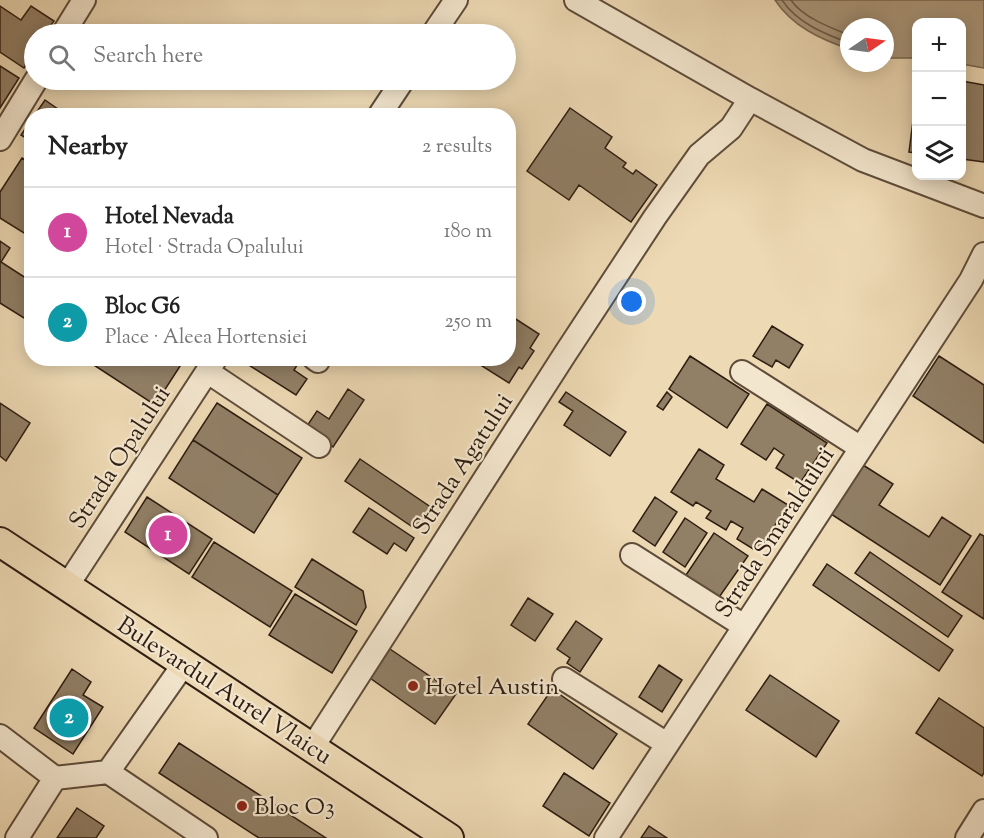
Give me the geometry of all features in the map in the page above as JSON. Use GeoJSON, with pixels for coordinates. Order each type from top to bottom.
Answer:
{"type":"FeatureCollection","features":[{"type":"Feature","properties":{"kind":"main road","name":"Bulevardul Aurel Vlaicu"},"geometry":{"type":"LineString","coordinates":[[0,542],[449,838]]}},
{"type":"Feature","properties":{"kind":"main road","name":"Bulevardul Aurel Vlaicu"},"geometry":{"type":"LineString","coordinates":[[0,557],[434,838]]}},
{"type":"Feature","properties":{"kind":"street"},"geometry":{"type":"LineString","coordinates":[[69,24],[84,0]]}},
{"type":"Feature","properties":{"kind":"street"},"geometry":{"type":"LineString","coordinates":[[440,24],[456,0]]}},
{"type":"Feature","properties":{"kind":"street"},"geometry":{"type":"LineString","coordinates":[[576,0],[863,160],[984,206]]}},
{"type":"Feature","properties":{"kind":"street"},"geometry":{"type":"LineString","coordinates":[[0,139],[30,90]]}},
{"type":"Feature","properties":{"kind":"street"},"geometry":{"type":"LineString","coordinates":[[384,108],[396,90]]}},
{"type":"Feature","properties":{"kind":"street","name":"Strada Agatului"},"geometry":{"type":"LineString","coordinates":[[312,748],[655,217],[699,155],[731,128],[750,99]]}},
{"type":"Feature","properties":{"kind":"street","name":"Strada Smaraldului"},"geometry":{"type":"LineString","coordinates":[[606,838],[861,448],[978,285],[984,254]]}},
{"type":"Feature","properties":{"kind":"street","name":"Strada Opalului"},"geometry":{"type":"LineString","coordinates":[[67,586],[211,366]]}},
{"type":"Feature","properties":{"kind":"street"},"geometry":{"type":"LineString","coordinates":[[213,366],[319,447]]}},
{"type":"Feature","properties":{"kind":"street"},"geometry":{"type":"LineString","coordinates":[[742,372],[861,448]]}},
{"type":"Feature","properties":{"kind":"street"},"geometry":{"type":"LineString","coordinates":[[632,555],[744,627]]}},
{"type":"Feature","properties":{"kind":"street"},"geometry":{"type":"LineString","coordinates":[[108,772],[179,671]]}},
{"type":"Feature","properties":{"kind":"street"},"geometry":{"type":"LineString","coordinates":[[564,679],[667,744]]}},
{"type":"Feature","properties":{"kind":"street"},"geometry":{"type":"LineString","coordinates":[[0,736],[55,778],[108,772],[206,838]]}},
{"type":"Feature","properties":{"kind":"street"},"geometry":{"type":"LineString","coordinates":[[17,838],[55,778]]}},
{"type":"Feature","properties":{"kind":"street"},"geometry":{"type":"LineString","coordinates":[[967,838],[984,811]]}},
{"type":"Feature","properties":{"kind":"water"},"geometry":{"type":"Polygon","coordinates":[[[775,0],[984,0],[984,68],[966,65],[966,18],[912,18],[912,58],[894,58],[894,18],[840,18],[840,46],[798,24],[775,0]]]}},
{"type":"Feature","properties":{"kind":"building"},"geometry":{"type":"Polygon","coordinates":[[[0,6],[21,20],[31,6],[54,21],[52,24],[24,24],[24,68],[0,52],[0,6]]]}},
{"type":"Feature","properties":{"kind":"building"},"geometry":{"type":"Polygon","coordinates":[[[0,66],[19,78],[0,108],[0,66]]]}},
{"type":"Feature","properties":{"kind":"building"},"geometry":{"type":"Polygon","coordinates":[[[966,82],[984,85],[984,162],[966,160],[966,82]]]}},
{"type":"Feature","properties":{"kind":"building"},"geometry":{"type":"Polygon","coordinates":[[[45,100],[56,108],[40,108],[45,100]]]}},
{"type":"Feature","properties":{"kind":"building"},"geometry":{"type":"Polygon","coordinates":[[[570,108],[612,137],[605,148],[626,163],[623,167],[633,174],[636,170],[657,185],[631,222],[579,185],[569,200],[527,171],[570,108]]]}},
{"type":"Feature","properties":{"kind":"building"},"geometry":{"type":"Polygon","coordinates":[[[912,128],[912,152],[909,152],[912,128]]]}},
{"type":"Feature","properties":{"kind":"building"},"geometry":{"type":"Polygon","coordinates":[[[22,158],[24,159],[24,233],[0,218],[0,192],[22,158]]]}},
{"type":"Feature","properties":{"kind":"building"},"geometry":{"type":"Polygon","coordinates":[[[0,241],[10,248],[1,262],[24,277],[24,318],[0,303],[0,241]]]}},
{"type":"Feature","properties":{"kind":"building"},"geometry":{"type":"Polygon","coordinates":[[[516,319],[539,334],[530,348],[534,351],[522,369],[519,367],[509,383],[482,366],[516,366],[516,319]]]}},
{"type":"Feature","properties":{"kind":"building"},"geometry":{"type":"Polygon","coordinates":[[[772,326],[803,345],[789,368],[776,360],[772,367],[753,356],[772,326]]]}},
{"type":"Feature","properties":{"kind":"building"},"geometry":{"type":"Polygon","coordinates":[[[690,356],[749,394],[727,428],[669,389],[690,356]]]}},
{"type":"Feature","properties":{"kind":"building"},"geometry":{"type":"Polygon","coordinates":[[[939,356],[984,385],[984,443],[913,396],[939,356]]]}},
{"type":"Feature","properties":{"kind":"building"},"geometry":{"type":"Polygon","coordinates":[[[95,366],[180,366],[155,405],[95,366]]]}},
{"type":"Feature","properties":{"kind":"building"},"geometry":{"type":"Polygon","coordinates":[[[250,366],[296,366],[294,370],[307,379],[296,395],[250,366]]]}},
{"type":"Feature","properties":{"kind":"building"},"geometry":{"type":"Polygon","coordinates":[[[348,389],[364,400],[333,447],[305,429],[317,411],[329,419],[348,389]]]}},
{"type":"Feature","properties":{"kind":"building"},"geometry":{"type":"Polygon","coordinates":[[[566,392],[626,432],[610,456],[564,425],[573,411],[559,402],[566,392]]]}},
{"type":"Feature","properties":{"kind":"building"},"geometry":{"type":"Polygon","coordinates":[[[667,392],[672,397],[663,410],[657,406],[667,392]]]}},
{"type":"Feature","properties":{"kind":"building"},"geometry":{"type":"Polygon","coordinates":[[[0,403],[30,423],[6,461],[0,456],[0,403]]]}},
{"type":"Feature","properties":{"kind":"building"},"geometry":{"type":"Polygon","coordinates":[[[217,403],[302,458],[278,495],[193,440],[217,403]]]}},
{"type":"Feature","properties":{"kind":"building"},"geometry":{"type":"Polygon","coordinates":[[[767,404],[827,443],[800,483],[776,468],[784,455],[774,448],[766,460],[741,444],[767,404]]]}},
{"type":"Feature","properties":{"kind":"building"},"geometry":{"type":"Polygon","coordinates":[[[193,440],[278,495],[254,533],[169,478],[193,440]]]}},
{"type":"Feature","properties":{"kind":"building"},"geometry":{"type":"Polygon","coordinates":[[[699,449],[724,465],[716,479],[754,502],[762,489],[788,505],[758,552],[737,539],[743,528],[731,521],[726,530],[706,518],[711,511],[696,502],[693,506],[671,492],[699,449]]]}},
{"type":"Feature","properties":{"kind":"building"},"geometry":{"type":"Polygon","coordinates":[[[360,459],[432,508],[417,530],[345,481],[360,459]]]}},
{"type":"Feature","properties":{"kind":"building"},"geometry":{"type":"Polygon","coordinates":[[[863,465],[893,484],[879,505],[929,537],[942,517],[971,536],[940,585],[831,514],[863,465]]]}},
{"type":"Feature","properties":{"kind":"building"},"geometry":{"type":"Polygon","coordinates":[[[147,497],[212,539],[189,574],[125,532],[147,497]]]}},
{"type":"Feature","properties":{"kind":"building"},"geometry":{"type":"Polygon","coordinates":[[[655,497],[677,512],[655,546],[633,531],[655,497]]]}},
{"type":"Feature","properties":{"kind":"building"},"geometry":{"type":"Polygon","coordinates":[[[369,508],[414,538],[406,551],[394,543],[387,554],[353,532],[369,508]]]}},
{"type":"Feature","properties":{"kind":"building"},"geometry":{"type":"Polygon","coordinates":[[[685,518],[707,533],[685,567],[663,552],[685,518]]]}},
{"type":"Feature","properties":{"kind":"building"},"geometry":{"type":"Polygon","coordinates":[[[714,533],[748,556],[715,603],[682,581],[714,533]]]}},
{"type":"Feature","properties":{"kind":"building"},"geometry":{"type":"Polygon","coordinates":[[[980,534],[984,536],[984,619],[942,592],[980,534]]]}},
{"type":"Feature","properties":{"kind":"building"},"geometry":{"type":"Polygon","coordinates":[[[214,542],[292,591],[270,627],[192,577],[214,542]]]}},
{"type":"Feature","properties":{"kind":"building"},"geometry":{"type":"Polygon","coordinates":[[[870,552],[962,616],[948,637],[855,573],[870,552]]]}},
{"type":"Feature","properties":{"kind":"building"},"geometry":{"type":"Polygon","coordinates":[[[312,559],[363,591],[366,607],[356,625],[295,587],[312,559]]]}},
{"type":"Feature","properties":{"kind":"building"},"geometry":{"type":"Polygon","coordinates":[[[827,564],[953,650],[939,671],[813,585],[827,564]]]}},
{"type":"Feature","properties":{"kind":"building"},"geometry":{"type":"Polygon","coordinates":[[[295,594],[357,631],[332,673],[269,635],[295,594]]]}},
{"type":"Feature","properties":{"kind":"building"},"geometry":{"type":"Polygon","coordinates":[[[528,598],[553,614],[535,641],[511,625],[528,598]]]}},
{"type":"Feature","properties":{"kind":"building"},"geometry":{"type":"Polygon","coordinates":[[[576,621],[602,639],[580,672],[567,663],[570,658],[557,649],[576,621]]]}},
{"type":"Feature","properties":{"kind":"building","name":"Hotel Austin"},"geometry":{"type":"Polygon","coordinates":[[[390,649],[456,694],[435,724],[370,678],[390,649]]]}},
{"type":"Feature","properties":{"kind":"building"},"geometry":{"type":"Polygon","coordinates":[[[659,665],[682,680],[662,712],[639,697],[659,665]]]}},
{"type":"Feature","properties":{"kind":"building"},"geometry":{"type":"Polygon","coordinates":[[[72,669],[91,682],[83,695],[103,707],[73,754],[34,728],[72,669]]]}},
{"type":"Feature","properties":{"kind":"building"},"geometry":{"type":"Polygon","coordinates":[[[770,675],[839,721],[816,757],[746,710],[770,675]]]}},
{"type":"Feature","properties":{"kind":"building"},"geometry":{"type":"Polygon","coordinates":[[[552,689],[617,734],[593,769],[528,724],[552,689]]]}},
{"type":"Feature","properties":{"kind":"building"},"geometry":{"type":"Polygon","coordinates":[[[939,698],[984,728],[984,773],[982,776],[916,733],[939,698]]]}},
{"type":"Feature","properties":{"kind":"building","name":"Bloc O3"},"geometry":{"type":"Polygon","coordinates":[[[179,743],[326,838],[259,838],[159,773],[179,743]]]}},
{"type":"Feature","properties":{"kind":"building"},"geometry":{"type":"Polygon","coordinates":[[[564,773],[610,803],[589,836],[543,806],[564,773]]]}},
{"type":"Feature","properties":{"kind":"building"},"geometry":{"type":"Polygon","coordinates":[[[77,808],[104,826],[96,838],[57,838],[77,808]]]}},
{"type":"Feature","properties":{"kind":"building"},"geometry":{"type":"Polygon","coordinates":[[[649,826],[667,838],[641,838],[649,826]]]}},
{"type":"Feature","properties":{"kind":"place","name":"Hotel Nevada"},"geometry":{"type":"Point","coordinates":[168,535]}},
{"type":"Feature","properties":{"kind":"place","name":"Hotel Austin"},"geometry":{"type":"Point","coordinates":[413,686]}},
{"type":"Feature","properties":{"kind":"place","name":"Bloc G6"},"geometry":{"type":"Point","coordinates":[69,718]}},
{"type":"Feature","properties":{"kind":"place","name":"Bloc O3"},"geometry":{"type":"Point","coordinates":[242,806]}}]}
